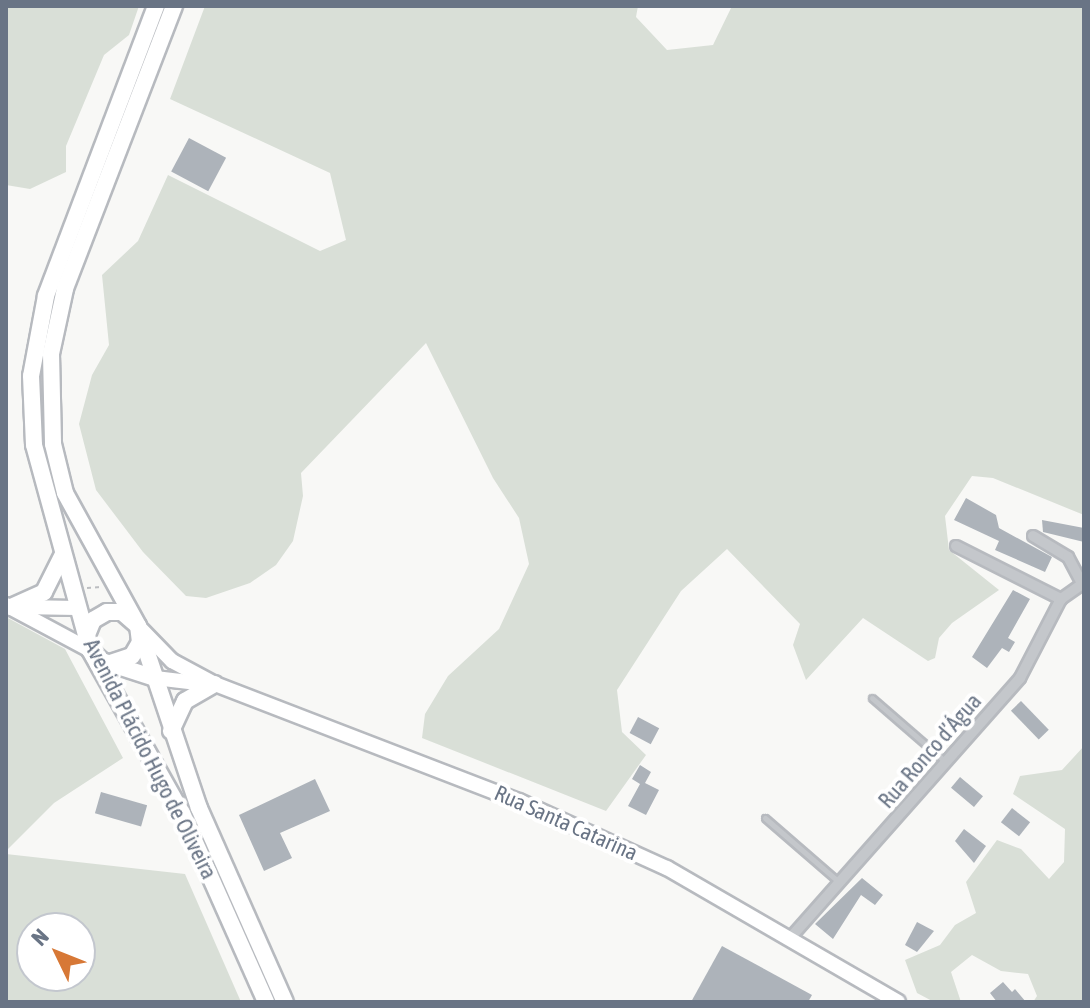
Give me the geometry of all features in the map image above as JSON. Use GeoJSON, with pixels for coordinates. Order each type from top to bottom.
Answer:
{"type":"FeatureCollection","features":[{"type":"Feature","properties":{"kind":"main road","name":"Avenida Plácido Hugo de Oliveira"},"geometry":{"type":"LineString","coordinates":[[156,6],[54,270],[34,349],[34,445],[90,650],[182,813],[266,1002]]}},
{"type":"Feature","properties":{"kind":"main road","name":"Avenida Plácido Hugo de Oliveira"},"geometry":{"type":"LineString","coordinates":[[174,6],[68,279],[49,381],[53,444],[65,493],[138,626],[171,732],[285,1002]]}},
{"type":"Feature","properties":{"kind":"main road"},"geometry":{"type":"LineString","coordinates":[[8,606],[44,592],[62,556]]}},
{"type":"Feature","properties":{"kind":"main road"},"geometry":{"type":"LineString","coordinates":[[77,608],[114,611],[128,615],[138,626],[140,642],[132,656],[110,663],[90,650],[87,635],[93,620],[114,611]]}},
{"type":"Feature","properties":{"kind":"main road","name":"Rua Santa Catarina"},"geometry":{"type":"LineString","coordinates":[[110,663],[155,678]]}},
{"type":"Feature","properties":{"kind":"main road"},"geometry":{"type":"LineString","coordinates":[[171,732],[179,707],[215,684]]}},
{"type":"Feature","properties":{"kind":"street"},"geometry":{"type":"LineString","coordinates":[[1033,536],[1068,557],[1083,583]]}},
{"type":"Feature","properties":{"kind":"street"},"geometry":{"type":"LineString","coordinates":[[956,546],[1061,599]]}},
{"type":"Feature","properties":{"kind":"street","name":"Rua Ronco d’Água"},"geometry":{"type":"LineString","coordinates":[[791,937],[1031,664],[1061,599],[1083,583]]}},
{"type":"Feature","properties":{"kind":"street"},"geometry":{"type":"LineString","coordinates":[[8,606],[77,608]]}},
{"type":"Feature","properties":{"kind":"street"},"geometry":{"type":"LineString","coordinates":[[8,606],[90,650]]}},
{"type":"Feature","properties":{"kind":"street","name":"Rua Santa Catarina"},"geometry":{"type":"LineString","coordinates":[[138,626],[172,661],[215,684],[519,801],[667,868],[791,937],[898,1002]]}},
{"type":"Feature","properties":{"kind":"street","name":"Rua Santa Catarina"},"geometry":{"type":"LineString","coordinates":[[155,678],[215,684]]}},
{"type":"Feature","properties":{"kind":"lane"},"geometry":{"type":"LineString","coordinates":[[872,698],[947,762]]}},
{"type":"Feature","properties":{"kind":"lane"},"geometry":{"type":"LineString","coordinates":[[765,818],[840,883]]}},
{"type":"Feature","properties":{"kind":"shaded area"},"geometry":{"type":"Polygon","coordinates":[[[6,6],[139,6],[129,35],[104,55],[66,146],[66,172],[30,189],[6,185],[6,6]]]}},
{"type":"Feature","properties":{"kind":"shaded area"},"geometry":{"type":"Polygon","coordinates":[[[205,6],[638,6],[636,17],[667,50],[713,45],[732,6],[1084,6],[1084,515],[993,478],[972,476],[945,516],[949,550],[999,590],[952,623],[939,638],[935,658],[928,661],[863,618],[806,680],[793,645],[800,624],[727,549],[681,591],[617,690],[622,732],[646,755],[606,811],[422,738],[425,714],[448,676],[499,629],[529,564],[519,518],[493,478],[426,343],[301,473],[303,496],[293,541],[276,565],[250,583],[206,598],[186,596],[143,552],[96,490],[79,424],[92,375],[109,345],[102,275],[138,241],[168,175],[320,251],[346,240],[330,173],[170,99],[205,6]]]}},
{"type":"Feature","properties":{"kind":"shaded area"},"geometry":{"type":"Polygon","coordinates":[[[6,617],[65,649],[123,758],[54,803],[6,851],[6,617]]]}},
{"type":"Feature","properties":{"kind":"shaded area"},"geometry":{"type":"Polygon","coordinates":[[[1084,746],[1084,1002],[1033,1002],[1037,996],[1028,974],[1001,971],[972,955],[951,972],[961,1002],[934,1002],[917,993],[905,960],[940,945],[955,925],[976,913],[966,882],[997,840],[1021,849],[1049,879],[1064,862],[1065,829],[1013,794],[1020,776],[1062,770],[1084,746]]]}},
{"type":"Feature","properties":{"kind":"shaded area"},"geometry":{"type":"Polygon","coordinates":[[[6,854],[185,874],[241,1002],[6,1002],[6,854]]]}},
{"type":"Feature","properties":{"kind":"building"},"geometry":{"type":"Polygon","coordinates":[[[189,138],[226,158],[208,191],[171,172],[189,138]]]}},
{"type":"Feature","properties":{"kind":"building"},"geometry":{"type":"Polygon","coordinates":[[[966,498],[996,515],[999,528],[1052,557],[1045,572],[995,550],[999,541],[954,520],[966,498]]]}},
{"type":"Feature","properties":{"kind":"building"},"geometry":{"type":"Polygon","coordinates":[[[1042,520],[1084,528],[1084,542],[1043,532],[1042,520]]]}},
{"type":"Feature","properties":{"kind":"building"},"geometry":{"type":"Polygon","coordinates":[[[1013,590],[1030,599],[1008,638],[1015,642],[1009,652],[1002,648],[987,668],[972,657],[1013,590]]]}},
{"type":"Feature","properties":{"kind":"building"},"geometry":{"type":"Polygon","coordinates":[[[1021,701],[1049,730],[1039,739],[1011,711],[1021,701]]]}},
{"type":"Feature","properties":{"kind":"building"},"geometry":{"type":"Polygon","coordinates":[[[638,717],[659,728],[651,744],[630,733],[638,717]]]}},
{"type":"Feature","properties":{"kind":"building"},"geometry":{"type":"Polygon","coordinates":[[[640,765],[651,772],[645,783],[659,790],[646,815],[628,806],[640,784],[632,779],[640,765]]]}},
{"type":"Feature","properties":{"kind":"building"},"geometry":{"type":"Polygon","coordinates":[[[960,777],[983,796],[974,807],[951,788],[960,777]]]}},
{"type":"Feature","properties":{"kind":"building"},"geometry":{"type":"Polygon","coordinates":[[[315,779],[330,811],[280,833],[292,858],[264,871],[239,815],[315,779]]]}},
{"type":"Feature","properties":{"kind":"building"},"geometry":{"type":"Polygon","coordinates":[[[101,792],[147,805],[141,826],[95,813],[101,792]]]}},
{"type":"Feature","properties":{"kind":"building"},"geometry":{"type":"Polygon","coordinates":[[[1012,808],[1030,822],[1019,836],[1001,822],[1012,808]]]}},
{"type":"Feature","properties":{"kind":"building"},"geometry":{"type":"Polygon","coordinates":[[[964,829],[986,846],[974,863],[955,841],[964,829]]]}},
{"type":"Feature","properties":{"kind":"building"},"geometry":{"type":"Polygon","coordinates":[[[862,878],[883,895],[875,905],[861,895],[833,939],[815,924],[862,878]]]}},
{"type":"Feature","properties":{"kind":"building"},"geometry":{"type":"Polygon","coordinates":[[[917,922],[934,931],[917,952],[905,945],[917,922]]]}},
{"type":"Feature","properties":{"kind":"building"},"geometry":{"type":"Polygon","coordinates":[[[722,946],[812,995],[808,1002],[691,1002],[722,946]]]}},
{"type":"Feature","properties":{"kind":"building"},"geometry":{"type":"Polygon","coordinates":[[[1003,982],[1012,992],[1015,989],[1026,1002],[997,1002],[990,993],[1003,982]]]}}]}
